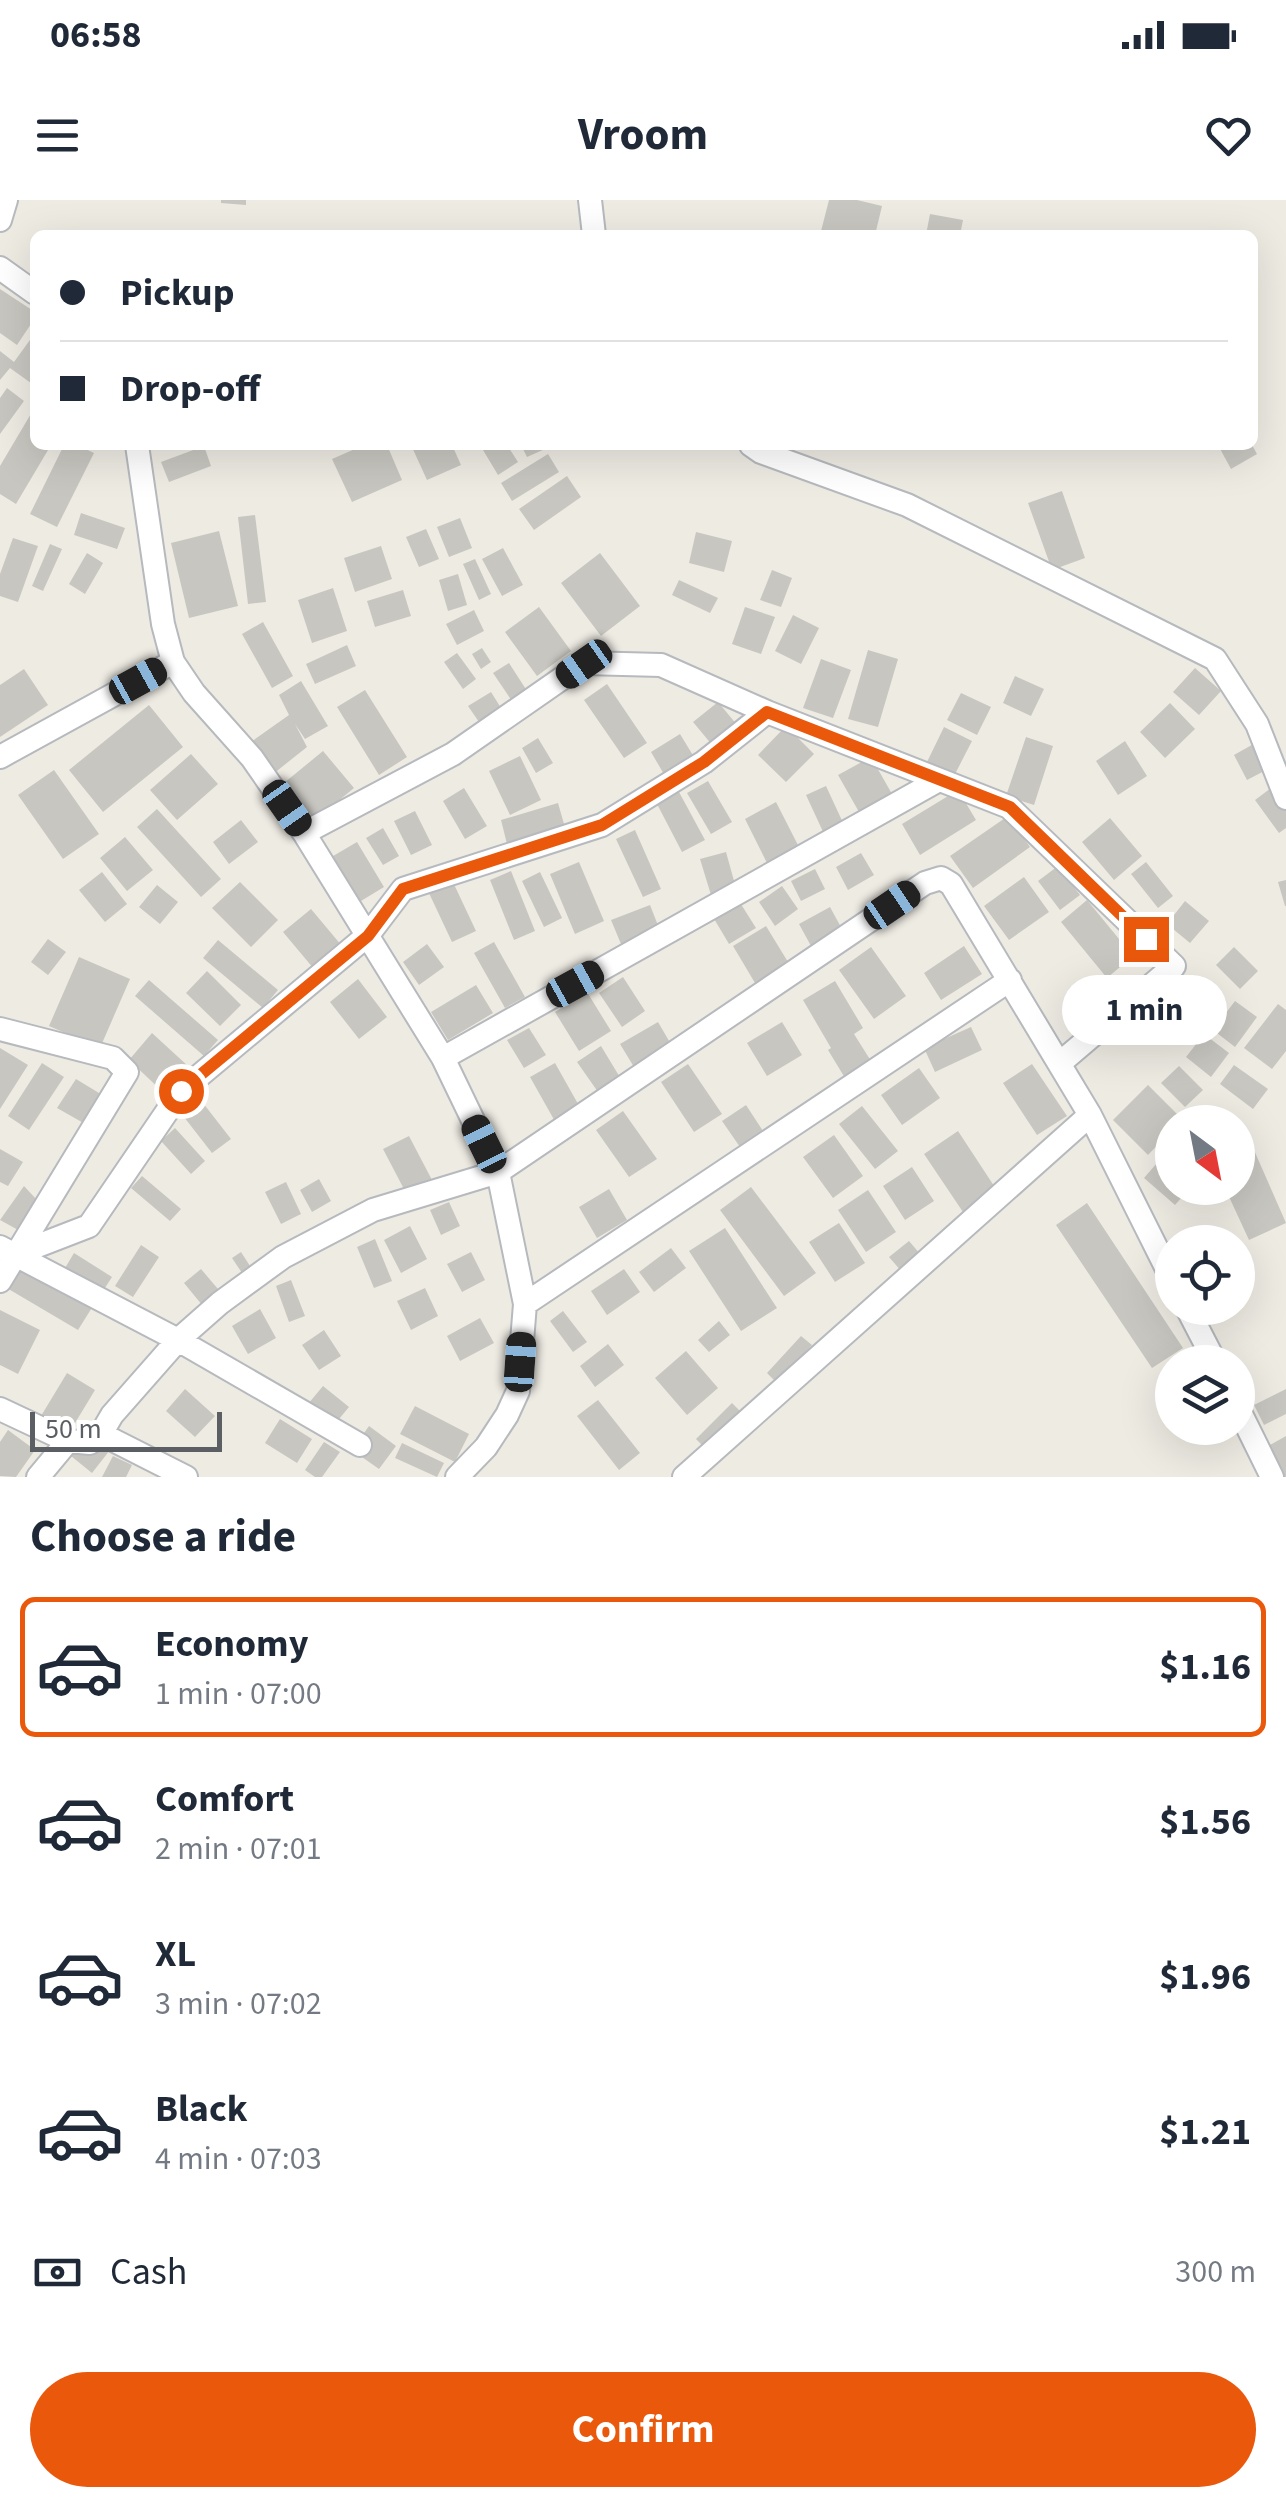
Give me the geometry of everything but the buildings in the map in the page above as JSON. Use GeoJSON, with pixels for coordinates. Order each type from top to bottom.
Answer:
{"type":"FeatureCollection","features":[{"type":"Feature","properties":{"kind":"street"},"geometry":{"type":"LineString","coordinates":[[0,220],[6,200]]}},
{"type":"Feature","properties":{"kind":"street"},"geometry":{"type":"LineString","coordinates":[[590,200],[593,230]]}},
{"type":"Feature","properties":{"kind":"street"},"geometry":{"type":"LineString","coordinates":[[0,268],[30,290]]}},
{"type":"Feature","properties":{"kind":"street"},"geometry":{"type":"LineString","coordinates":[[138,450],[172,662],[252,758],[304,833],[443,1058],[498,1172],[525,1304],[518,1392],[486,1447],[457,1477]]}},
{"type":"Feature","properties":{"kind":"street"},"geometry":{"type":"LineString","coordinates":[[759,450],[907,505],[1215,659],[1257,724],[1286,798]]}},
{"type":"Feature","properties":{"kind":"street"},"geometry":{"type":"LineString","coordinates":[[0,757],[172,662]]}},
{"type":"Feature","properties":{"kind":"street"},"geometry":{"type":"LineString","coordinates":[[304,833],[454,754],[584,664],[661,666],[1010,807],[1174,966],[1060,1064]]}},
{"type":"Feature","properties":{"kind":"street"},"geometry":{"type":"LineString","coordinates":[[7,1251],[90,1226],[181,1091],[368,936],[403,889],[602,825],[704,762],[767,712]]}},
{"type":"Feature","properties":{"kind":"street"},"geometry":{"type":"LineString","coordinates":[[443,1058],[939,780]]}},
{"type":"Feature","properties":{"kind":"street"},"geometry":{"type":"LineString","coordinates":[[0,1408],[68,1441],[90,1444],[178,1340],[220,1303],[284,1257],[373,1210],[498,1172],[925,882],[941,878],[951,884],[1090,1115],[1155,1245]]}},
{"type":"Feature","properties":{"kind":"street"},"geometry":{"type":"LineString","coordinates":[[525,1304],[1010,980]]}},
{"type":"Feature","properties":{"kind":"street"},"geometry":{"type":"LineString","coordinates":[[0,1030],[113,1058],[127,1072],[7,1251],[0,1281]]}},
{"type":"Feature","properties":{"kind":"street"},"geometry":{"type":"LineString","coordinates":[[684,1477],[1090,1115]]}},
{"type":"Feature","properties":{"kind":"street"},"geometry":{"type":"LineString","coordinates":[[7,1251],[178,1340],[360,1445]]}},
{"type":"Feature","properties":{"kind":"street"},"geometry":{"type":"LineString","coordinates":[[101,1434],[186,1477]]}},
{"type":"Feature","properties":{"kind":"street"},"geometry":{"type":"LineString","coordinates":[[38,1477],[68,1441]]}},
{"type":"Feature","properties":{"kind":"street"},"geometry":{"type":"LineString","coordinates":[[1255,1442],[1272,1477]]}},
{"type":"Feature","properties":{"kind":"route"},"geometry":{"type":"LineString","coordinates":[[181,1091],[368,936],[403,889],[602,825],[704,762],[767,712],[1010,807],[1146,939]]}}]}
